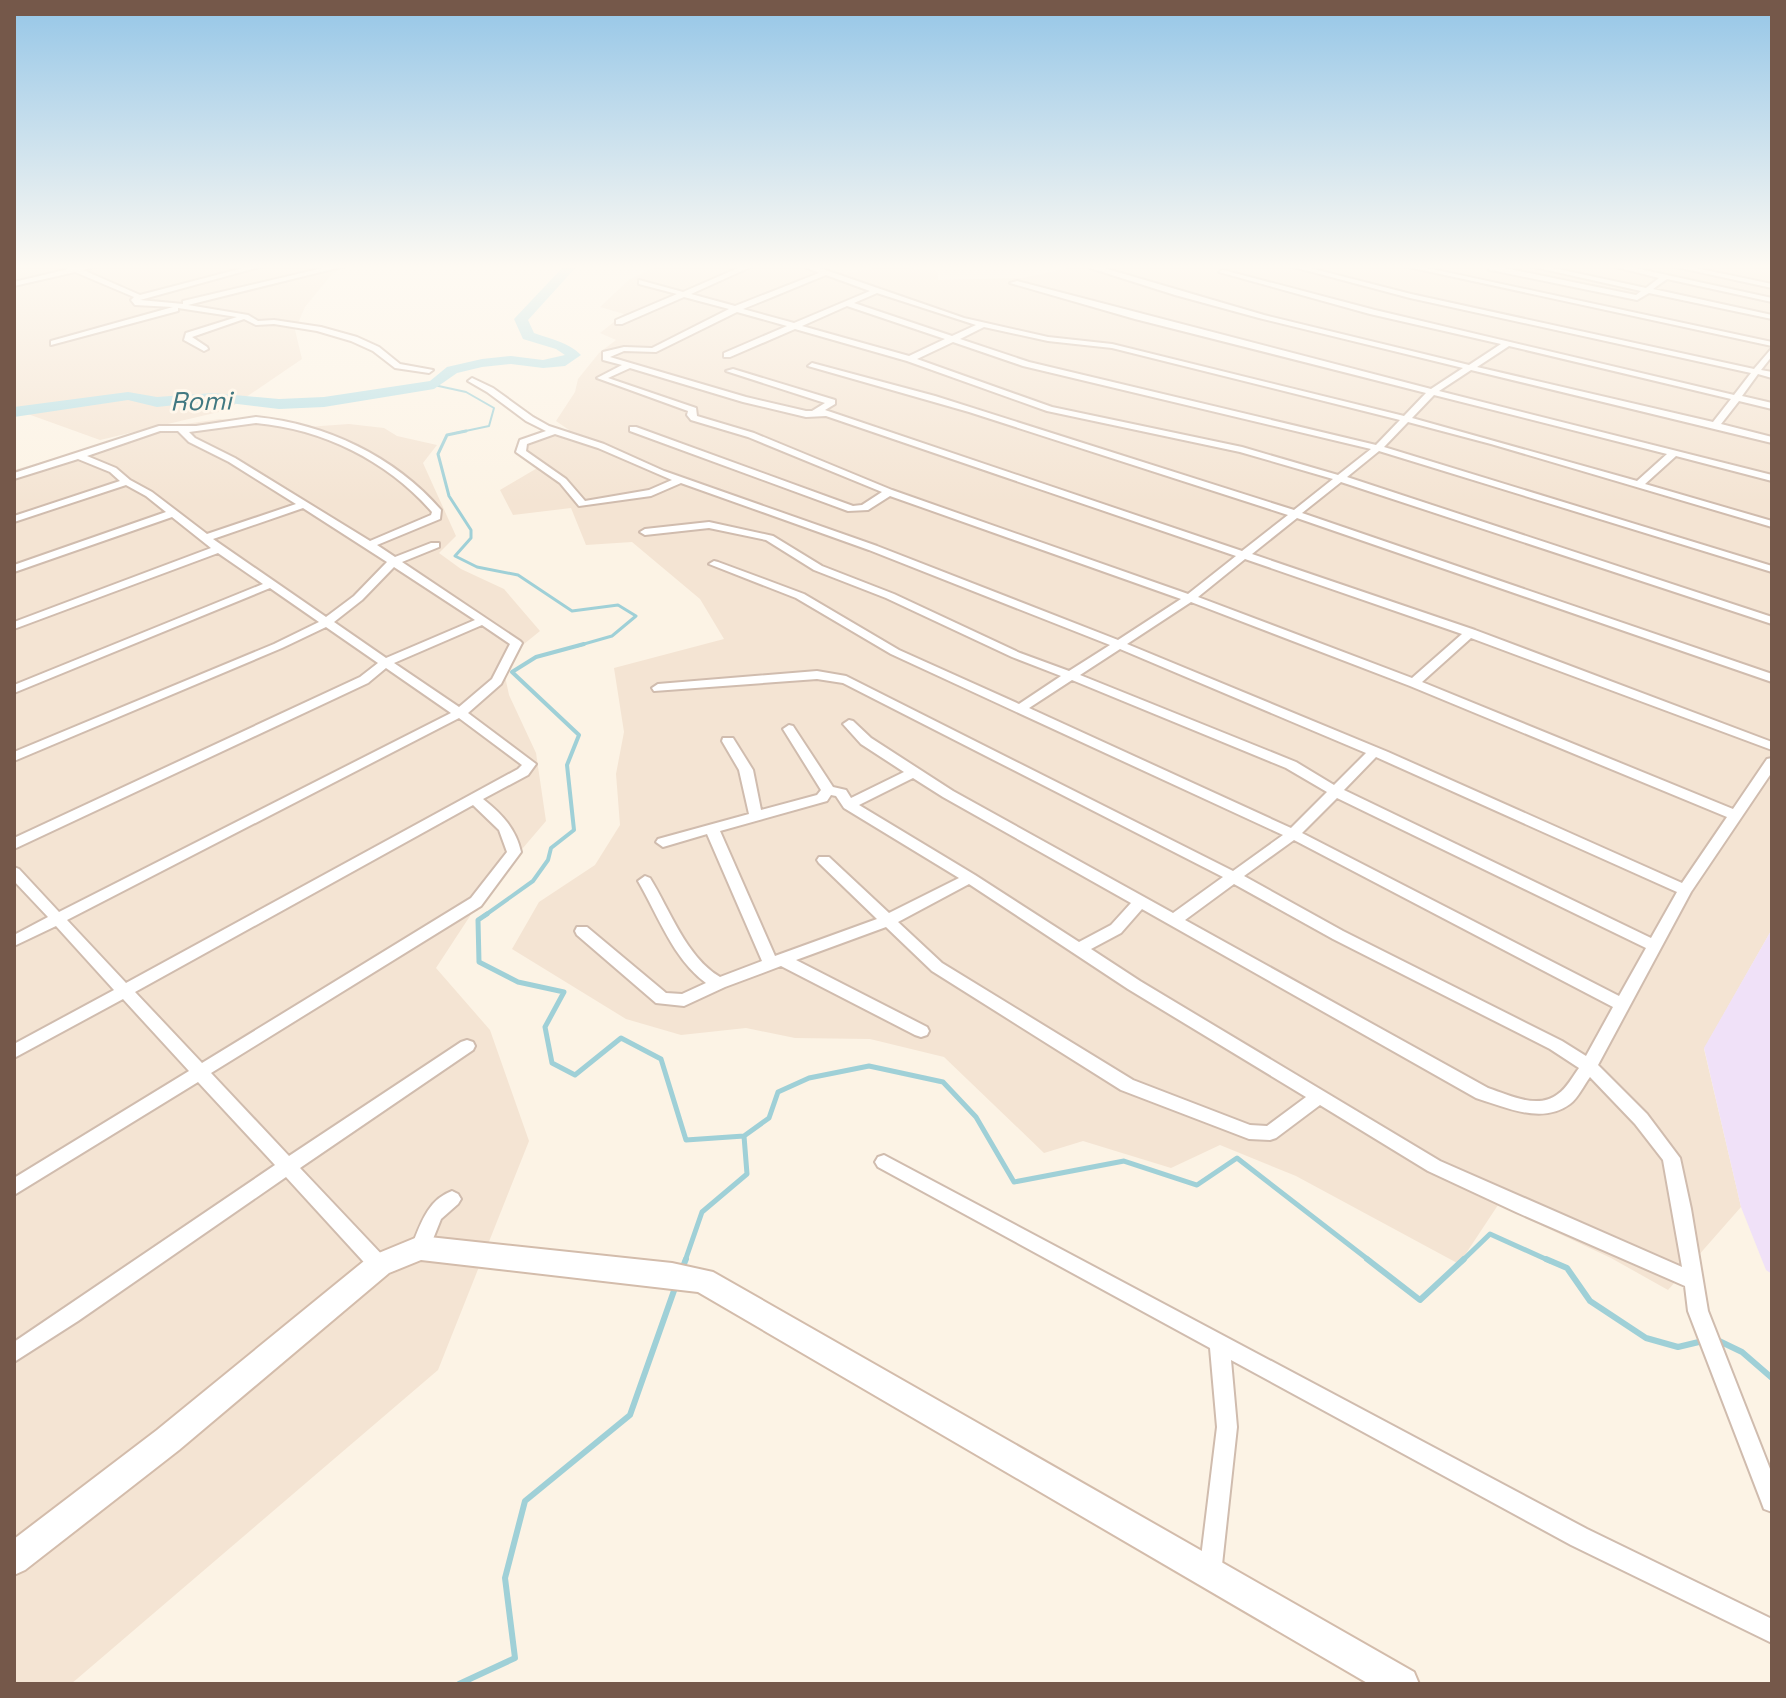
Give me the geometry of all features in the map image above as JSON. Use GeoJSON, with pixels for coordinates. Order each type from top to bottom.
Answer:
{"type":"FeatureCollection","features":[{"type":"Feature","properties":{"kind":"street"},"geometry":{"type":"LineString","coordinates":[[197,344],[204,349]]}},
{"type":"Feature","properties":{"kind":"street"},"geometry":{"type":"LineString","coordinates":[[364,344],[376,349],[398,366],[429,370]]}},
{"type":"Feature","properties":{"kind":"street"},"geometry":{"type":"LineString","coordinates":[[665,344],[653,350],[624,349],[605,356],[743,399],[812,414],[827,413],[1471,632],[1602,679],[1772,746]]}},
{"type":"Feature","properties":{"kind":"street"},"geometry":{"type":"LineString","coordinates":[[727,355],[752,344]]}},
{"type":"Feature","properties":{"kind":"street"},"geometry":{"type":"LineString","coordinates":[[859,344],[910,359],[1050,409],[1242,450],[1339,478],[1772,621]]}},
{"type":"Feature","properties":{"kind":"street"},"geometry":{"type":"LineString","coordinates":[[910,359],[944,344]]}},
{"type":"Feature","properties":{"kind":"street"},"geometry":{"type":"LineString","coordinates":[[967,344],[1026,364],[1378,448],[1772,569]]}},
{"type":"Feature","properties":{"kind":"street"},"geometry":{"type":"LineString","coordinates":[[1096,344],[1494,442],[1772,524]]}},
{"type":"Feature","properties":{"kind":"street"},"geometry":{"type":"LineString","coordinates":[[1247,344],[1772,478]]}},
{"type":"Feature","properties":{"kind":"street"},"geometry":{"type":"LineString","coordinates":[[1380,344],[1772,440]]}},
{"type":"Feature","properties":{"kind":"street"},"geometry":{"type":"LineString","coordinates":[[1021,708],[1116,643],[1190,598],[1378,448],[1433,391],[1507,344]]}},
{"type":"Feature","properties":{"kind":"street"},"geometry":{"type":"LineString","coordinates":[[1508,344],[1772,406]]}},
{"type":"Feature","properties":{"kind":"street"},"geometry":{"type":"LineString","coordinates":[[1634,344],[1772,375]]}},
{"type":"Feature","properties":{"kind":"street"},"geometry":{"type":"LineString","coordinates":[[1716,425],[1739,398],[1772,347]]}},
{"type":"Feature","properties":{"kind":"street"},"geometry":{"type":"LineString","coordinates":[[629,365],[601,378],[693,410],[691,415],[694,418],[787,449],[889,492],[1190,598],[1414,683],[1734,815]]}},
{"type":"Feature","properties":{"kind":"street"},"geometry":{"type":"LineString","coordinates":[[812,366],[885,382],[1293,513],[1556,601],[1772,678]]}},
{"type":"Feature","properties":{"kind":"street"},"geometry":{"type":"LineString","coordinates":[[730,371],[832,402],[812,414]]}},
{"type":"Feature","properties":{"kind":"street"},"geometry":{"type":"LineString","coordinates":[[472,381],[503,397],[528,419],[555,431],[680,480],[755,504],[1116,643],[1506,808],[1685,890]]}},
{"type":"Feature","properties":{"kind":"street"},"geometry":{"type":"LineString","coordinates":[[182,430],[245,420],[280,422],[350,445],[412,482],[437,512],[436,517],[369,545]]}},
{"type":"Feature","properties":{"kind":"street"},"geometry":{"type":"LineString","coordinates":[[14,476],[82,457],[156,429],[176,427],[192,440],[232,460],[369,545],[516,643],[497,681],[460,713],[14,941]]}},
{"type":"Feature","properties":{"kind":"street"},"geometry":{"type":"LineString","coordinates":[[633,429],[852,509],[864,508],[889,492]]}},
{"type":"Feature","properties":{"kind":"street"},"geometry":{"type":"LineString","coordinates":[[555,431],[523,442],[521,452],[563,481],[583,504],[651,493],[680,480]]}},
{"type":"Feature","properties":{"kind":"street"},"geometry":{"type":"LineString","coordinates":[[1638,485],[1675,452]]}},
{"type":"Feature","properties":{"kind":"street"},"geometry":{"type":"LineString","coordinates":[[14,1052],[523,772],[529,764],[386,662],[324,624],[219,549],[149,494],[113,470],[82,457]]}},
{"type":"Feature","properties":{"kind":"street"},"geometry":{"type":"LineString","coordinates":[[14,519],[127,482]]}},
{"type":"Feature","properties":{"kind":"street"},"geometry":{"type":"LineString","coordinates":[[206,538],[303,505]]}},
{"type":"Feature","properties":{"kind":"street"},"geometry":{"type":"LineString","coordinates":[[14,569],[173,513]]}},
{"type":"Feature","properties":{"kind":"street"},"geometry":{"type":"LineString","coordinates":[[645,532],[709,525],[769,538],[818,568],[1070,677],[1157,709],[1291,765],[1336,792],[1655,946]]}},
{"type":"Feature","properties":{"kind":"street"},"geometry":{"type":"LineString","coordinates":[[14,757],[324,624],[358,598],[393,562],[435,545]]}},
{"type":"Feature","properties":{"kind":"street"},"geometry":{"type":"LineString","coordinates":[[14,626],[219,549]]}},
{"type":"Feature","properties":{"kind":"street"},"geometry":{"type":"LineString","coordinates":[[714,564],[800,596],[895,652],[1293,834],[1623,1005]]}},
{"type":"Feature","properties":{"kind":"street"},"geometry":{"type":"LineString","coordinates":[[14,689],[271,584]]}},
{"type":"Feature","properties":{"kind":"street"},"geometry":{"type":"LineString","coordinates":[[14,844],[364,680],[386,662],[483,621]]}},
{"type":"Feature","properties":{"kind":"street"},"geometry":{"type":"LineString","coordinates":[[1414,683],[1471,632]]}},
{"type":"Feature","properties":{"kind":"street"},"geometry":{"type":"LineString","coordinates":[[658,688],[804,676],[846,680],[1234,877],[1338,935],[1556,1045],[1589,1066],[1641,1119],[1671,1158],[1698,1311],[1772,1501]]}},
{"type":"Feature","properties":{"kind":"street"},"geometry":{"type":"LineString","coordinates":[[849,724],[866,741],[914,772],[1482,1093],[1527,1107],[1543,1108],[1565,1099],[1589,1066],[1685,890],[1772,762]]}},
{"type":"Feature","properties":{"kind":"street"},"geometry":{"type":"LineString","coordinates":[[789,729],[828,790],[841,793],[849,805],[1434,1166],[1693,1281]]}},
{"type":"Feature","properties":{"kind":"street"},"geometry":{"type":"LineString","coordinates":[[728,741],[746,770],[756,817]]}},
{"type":"Feature","properties":{"kind":"street"},"geometry":{"type":"LineString","coordinates":[[1173,921],[1293,834],[1374,752]]}},
{"type":"Feature","properties":{"kind":"street"},"geometry":{"type":"LineString","coordinates":[[849,805],[914,772]]}},
{"type":"Feature","properties":{"kind":"street"},"geometry":{"type":"LineString","coordinates":[[663,842],[822,798],[828,790]]}},
{"type":"Feature","properties":{"kind":"street"},"geometry":{"type":"LineString","coordinates":[[14,1187],[476,902],[514,852],[508,831],[493,813],[474,799]]}},
{"type":"Feature","properties":{"kind":"street"},"geometry":{"type":"LineString","coordinates":[[712,829],[776,962],[921,1031]]}},
{"type":"Feature","properties":{"kind":"street"},"geometry":{"type":"LineString","coordinates":[[824,860],[937,967],[1127,1085],[1249,1132],[1270,1133],[1320,1096]]}},
{"type":"Feature","properties":{"kind":"street"},"geometry":{"type":"LineString","coordinates":[[14,872],[379,1265]]}},
{"type":"Feature","properties":{"kind":"street"},"geometry":{"type":"LineString","coordinates":[[582,931],[662,999],[684,1000],[719,983],[887,921],[970,878]]}},
{"type":"Feature","properties":{"kind":"street"},"geometry":{"type":"LineString","coordinates":[[645,881],[692,962],[708,979],[719,983]]}},
{"type":"Feature","properties":{"kind":"street"},"geometry":{"type":"LineString","coordinates":[[1079,949],[1116,929],[1140,902]]}},
{"type":"Feature","properties":{"kind":"street"},"geometry":{"type":"LineString","coordinates":[[14,1353],[217,1218],[284,1166],[467,1046]]}},
{"type":"Feature","properties":{"kind":"street"},"geometry":{"type":"LineString","coordinates":[[884,1162],[1579,1537],[1772,1631]]}},
{"type":"Feature","properties":{"kind":"street"},"geometry":{"type":"LineString","coordinates":[[420,1248],[434,1214],[452,1199]]}},
{"type":"Feature","properties":{"kind":"street"},"geometry":{"type":"LineString","coordinates":[[14,1559],[168,1440],[379,1265],[420,1248],[703,1281],[1402,1684]]}},
{"type":"Feature","properties":{"kind":"street"},"geometry":{"type":"LineString","coordinates":[[1210,1575],[1227,1427],[1220,1346]]}},
{"type":"Feature","properties":{"kind":"shaded area"},"geometry":{"type":"Polygon","coordinates":[[[14,344],[298,344],[302,359],[227,410],[100,440],[14,409],[14,344]]]}},
{"type":"Feature","properties":{"kind":"shaded area"},"geometry":{"type":"Polygon","coordinates":[[[610,344],[1772,344],[1772,929],[1704,1049],[1741,1207],[1668,1290],[1611,1258],[1498,1205],[1459,1264],[1296,1176],[1220,1145],[1171,1168],[1083,1141],[1044,1153],[944,1057],[870,1039],[795,1038],[746,1028],[681,1035],[626,1019],[512,949],[539,902],[595,865],[620,825],[616,774],[624,732],[614,668],[724,639],[700,599],[632,542],[586,545],[571,508],[513,515],[500,490],[539,467],[522,448],[569,430],[556,421],[575,392],[578,379],[610,344]]]}},
{"type":"Feature","properties":{"kind":"shaded area"},"geometry":{"type":"Polygon","coordinates":[[[220,419],[307,427],[349,424],[384,428],[397,436],[437,445],[423,463],[456,536],[439,553],[461,569],[504,589],[540,631],[502,662],[509,695],[536,753],[546,821],[487,890],[436,968],[490,1030],[529,1141],[438,1370],[71,1684],[14,1684],[14,470],[164,427],[220,419]]]}},
{"type":"Feature","properties":{"kind":"shaded area"},"geometry":{"type":"Polygon","coordinates":[[[1772,929],[1772,1274],[1766,1270],[1741,1207],[1704,1048],[1772,929]]]}},
{"type":"Feature","properties":{"kind":"waterway","name":"Romi"},"geometry":{"type":"LineString","coordinates":[[14,412],[128,396],[157,402],[213,397],[279,404],[324,402],[434,385],[452,370],[482,363],[511,360],[543,364],[565,362],[574,355],[555,344]]}},
{"type":"Feature","properties":{"kind":"waterway"},"geometry":{"type":"LineString","coordinates":[[434,385],[466,392],[494,408],[489,426],[456,433]]}},
{"type":"Feature","properties":{"kind":"waterway"},"geometry":{"type":"LineString","coordinates":[[466,431],[447,435],[438,454],[449,496],[471,530],[471,538],[455,556],[477,567],[518,575],[572,611],[618,605],[636,616],[612,636],[584,644]]}},
{"type":"Feature","properties":{"kind":"waterway"},"geometry":{"type":"LineString","coordinates":[[484,916],[533,881],[548,860],[551,848],[574,830],[567,765],[579,735],[512,672],[536,657],[584,644]]}},
{"type":"Feature","properties":{"kind":"waterway"},"geometry":{"type":"LineString","coordinates":[[577,646],[584,644]]}},
{"type":"Feature","properties":{"kind":"waterway"},"geometry":{"type":"LineString","coordinates":[[484,916],[478,920],[479,962],[518,982],[564,992],[545,1027],[552,1063],[575,1075],[621,1038],[661,1059],[686,1140],[744,1136]]}},
{"type":"Feature","properties":{"kind":"waterway"},"geometry":{"type":"LineString","coordinates":[[744,1136],[769,1118],[778,1092],[809,1078],[869,1066],[943,1082],[976,1117],[1014,1182],[1124,1161],[1197,1185],[1237,1158],[1370,1261]]}},
{"type":"Feature","properties":{"kind":"waterway"},"geometry":{"type":"LineString","coordinates":[[685,1261],[702,1212],[747,1174],[744,1136]]}},
{"type":"Feature","properties":{"kind":"waterway"},"geometry":{"type":"LineString","coordinates":[[1462,1261],[1490,1234],[1550,1261]]}},
{"type":"Feature","properties":{"kind":"waterway"},"geometry":{"type":"LineString","coordinates":[[682,1269],[686,1259]]}},
{"type":"Feature","properties":{"kind":"waterway"},"geometry":{"type":"LineString","coordinates":[[1367,1259],[1420,1300],[1464,1259]]}},
{"type":"Feature","properties":{"kind":"waterway"},"geometry":{"type":"LineString","coordinates":[[1546,1259],[1567,1268],[1590,1301],[1646,1338],[1678,1347],[1703,1341]]}},
{"type":"Feature","properties":{"kind":"waterway"},"geometry":{"type":"LineString","coordinates":[[459,1684],[515,1658],[505,1578],[525,1501],[630,1415],[676,1285]]}},
{"type":"Feature","properties":{"kind":"waterway"},"geometry":{"type":"LineString","coordinates":[[1715,1339],[1742,1352],[1772,1378]]}}]}
